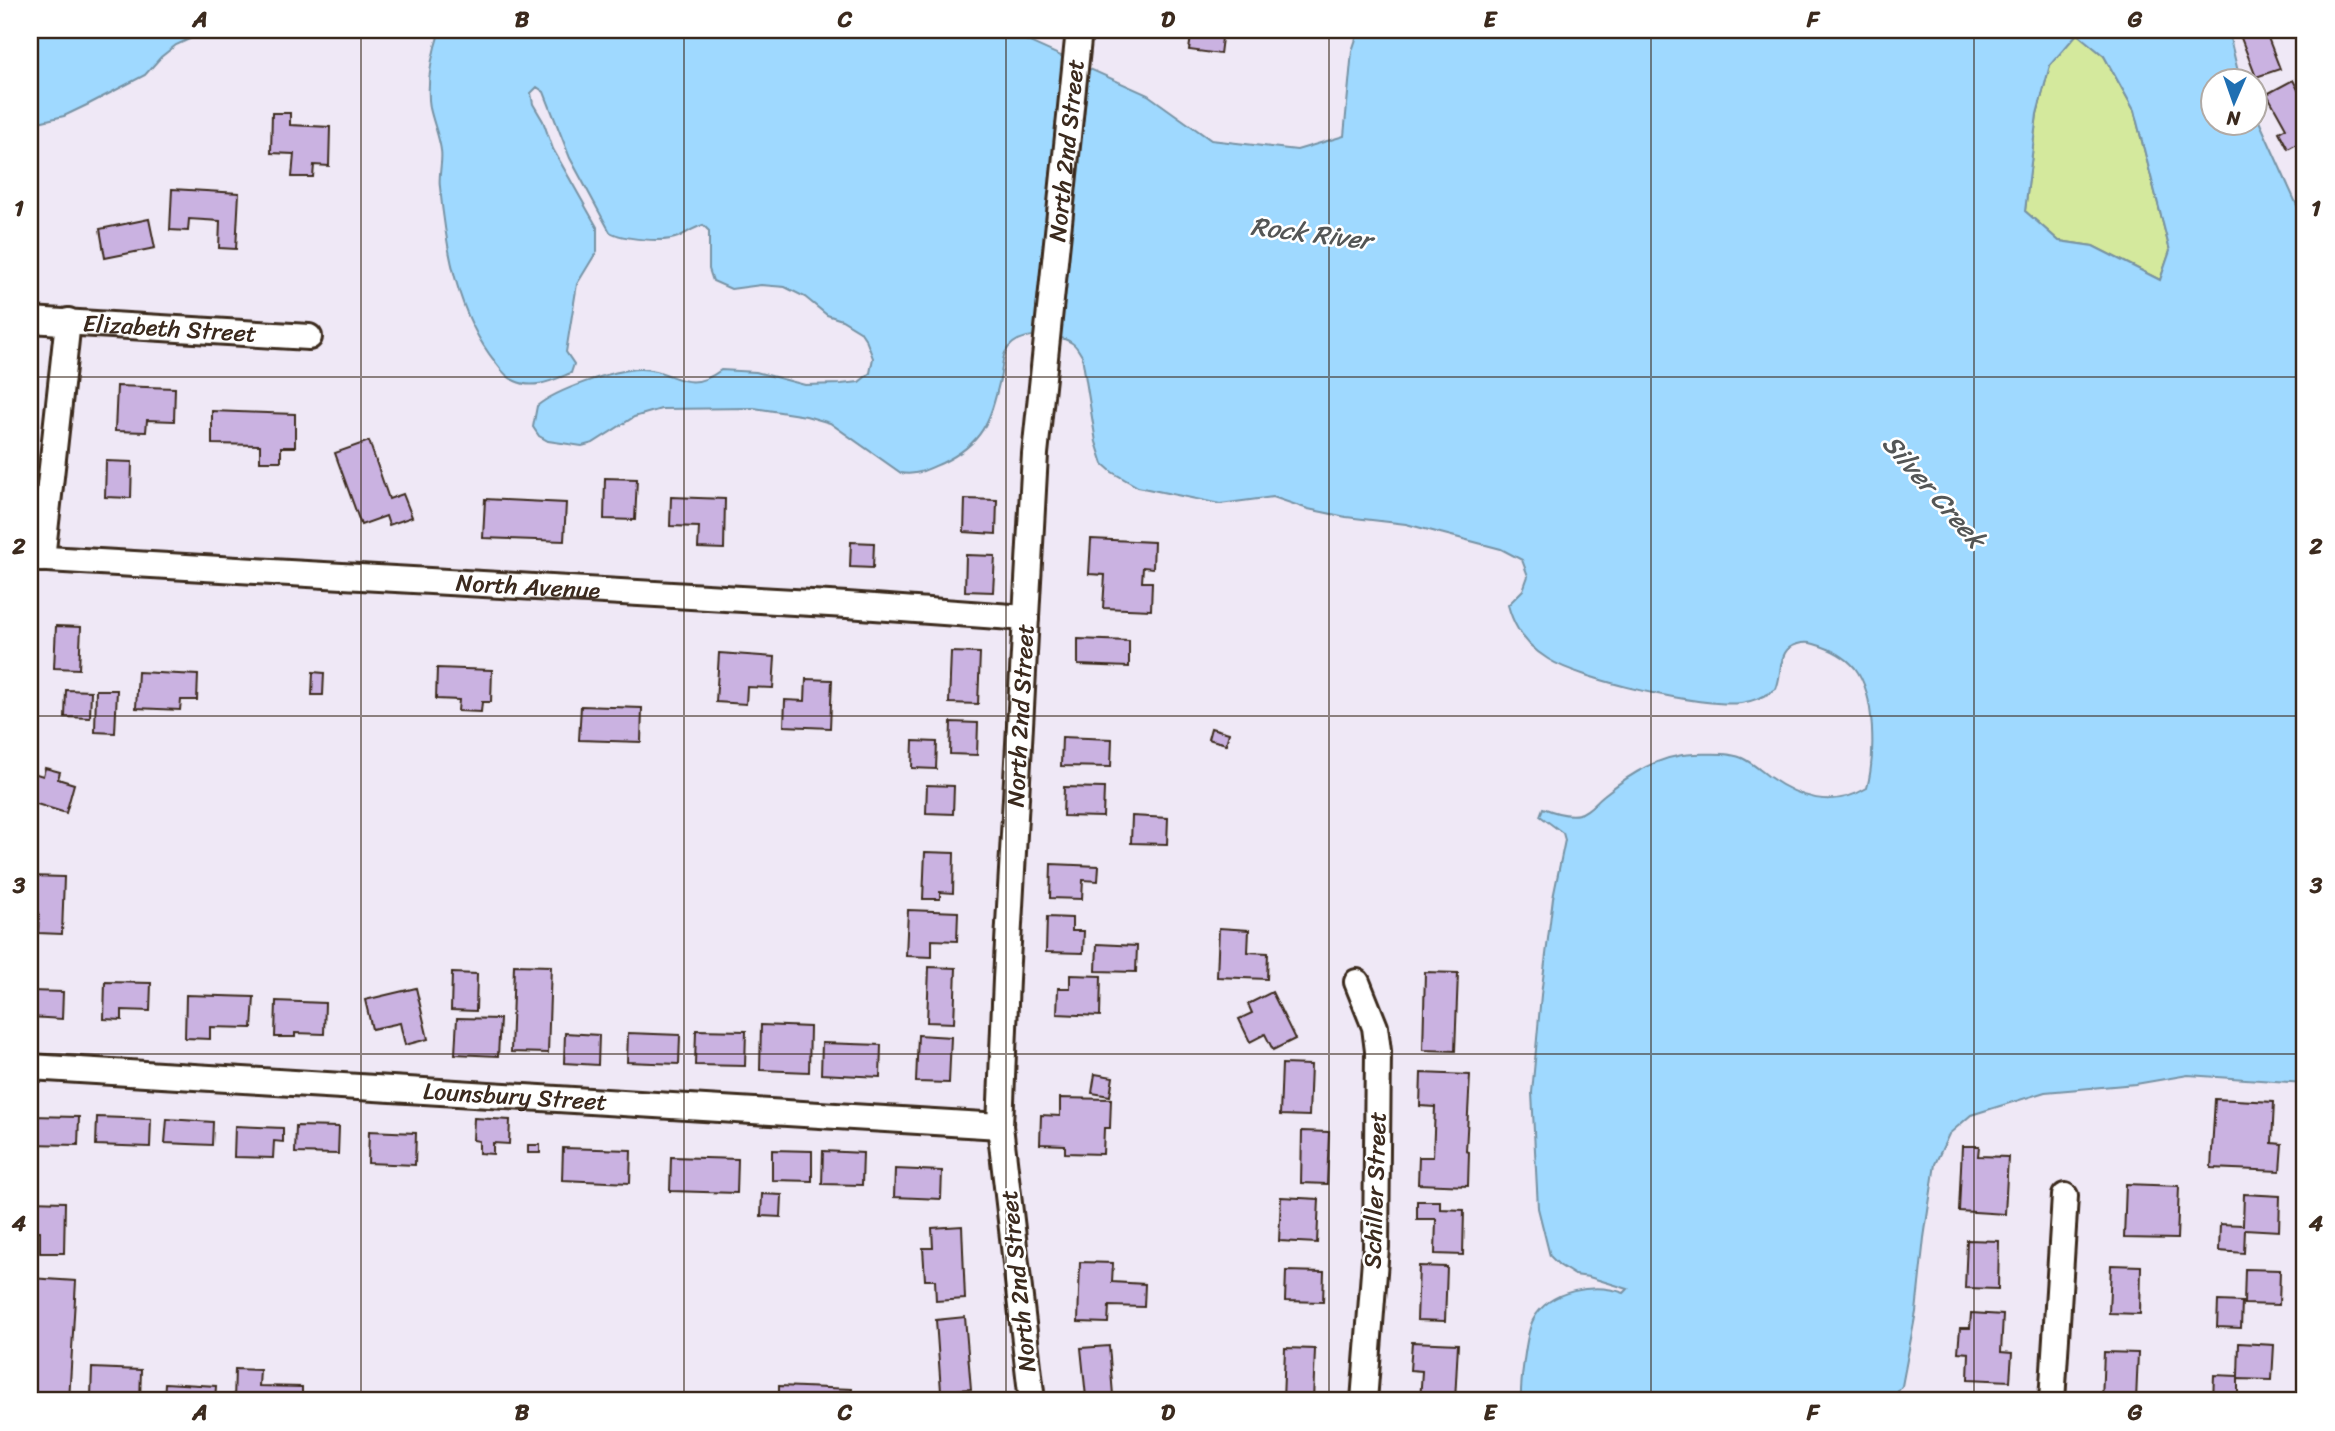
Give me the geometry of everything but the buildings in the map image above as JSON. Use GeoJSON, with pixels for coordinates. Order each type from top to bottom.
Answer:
{"type":"FeatureCollection","features":[{"type":"Feature","properties":{"kind":"street","name":"North 2nd Street"},"geometry":{"type":"LineString","coordinates":[[1032,1401],[1000,1126],[1035,454],[1078,38]]}},
{"type":"Feature","properties":{"kind":"street","name":"Elizabeth Street"},"geometry":{"type":"LineString","coordinates":[[30,320],[309,337]]}},
{"type":"Feature","properties":{"kind":"street"},"geometry":{"type":"LineString","coordinates":[[36,559],[68,321]]}},
{"type":"Feature","properties":{"kind":"street","name":"North Avenue"},"geometry":{"type":"LineString","coordinates":[[36,559],[847,605],[1026,618]]}},
{"type":"Feature","properties":{"kind":"street","name":"Schiller Street"},"geometry":{"type":"LineString","coordinates":[[1357,982],[1375,1027],[1378,1051],[1376,1247],[1364,1401]]}},
{"type":"Feature","properties":{"kind":"street","name":"Lounsbury Street"},"geometry":{"type":"LineString","coordinates":[[30,1067],[1000,1126]]}},
{"type":"Feature","properties":{"kind":"street"},"geometry":{"type":"LineString","coordinates":[[2052,1401],[2066,1196]]}},
{"type":"Feature","properties":{"kind":"green space"},"geometry":{"type":"Polygon","coordinates":[[[2077,33],[2104,56],[2134,110],[2170,251],[2160,280],[2093,246],[2059,241],[2025,211],[2037,114],[2050,65],[2077,33]]]}},
{"type":"Feature","properties":{"kind":"water"},"geometry":{"type":"Polygon","coordinates":[[[30,30],[268,30],[196,36],[176,45],[145,75],[64,116],[30,124],[30,30]]]}},
{"type":"Feature","properties":{"kind":"water"},"geometry":{"type":"Polygon","coordinates":[[[440,30],[1003,30],[1148,95],[1211,140],[1297,150],[1344,136],[1352,51],[1359,30],[2228,30],[2237,66],[2198,66],[2198,136],[2266,136],[2305,223],[2305,1083],[2188,1075],[2136,1084],[2045,1092],[1971,1115],[1949,1134],[1935,1164],[1916,1312],[1902,1386],[1895,1395],[1881,1398],[1786,1401],[1521,1401],[1528,1336],[1533,1320],[1540,1310],[1550,1301],[1574,1291],[1600,1289],[1624,1293],[1628,1289],[1575,1275],[1559,1265],[1550,1256],[1538,1208],[1532,1093],[1553,898],[1565,840],[1563,833],[1540,816],[1543,808],[1565,814],[1583,813],[1624,780],[1646,767],[1669,758],[1694,754],[1724,754],[1742,758],[1780,784],[1816,798],[1841,798],[1854,794],[1867,788],[1872,744],[1867,694],[1855,668],[1841,656],[1825,648],[1810,643],[1798,644],[1785,653],[1776,689],[1751,701],[1723,703],[1643,691],[1564,667],[1534,649],[1518,629],[1508,605],[1523,590],[1528,576],[1522,560],[1501,549],[1406,524],[1346,517],[1308,509],[1273,497],[1220,504],[1138,487],[1112,472],[1103,464],[1096,442],[1082,356],[1074,344],[1056,337],[1026,337],[1010,346],[1004,356],[1000,379],[983,430],[956,455],[917,473],[901,473],[830,423],[806,416],[754,408],[661,409],[634,417],[593,443],[582,446],[548,441],[539,436],[533,427],[537,406],[571,388],[615,373],[651,370],[679,379],[698,381],[721,370],[756,372],[805,385],[841,384],[859,382],[870,373],[873,358],[860,331],[827,315],[805,297],[785,287],[761,285],[731,289],[713,281],[709,269],[709,231],[703,225],[678,237],[663,240],[633,238],[610,232],[570,158],[544,92],[537,87],[531,93],[533,104],[543,121],[553,149],[597,227],[597,251],[577,284],[566,352],[574,364],[571,373],[529,385],[509,378],[483,344],[472,324],[456,280],[446,233],[440,182],[441,150],[430,108],[430,69],[440,30]],[[2077,34],[2050,65],[2037,114],[2025,211],[2059,241],[2093,246],[2160,280],[2170,251],[2134,110],[2104,56],[2077,34]]]}},
{"type":"Feature","properties":{"kind":"water label","name":"Rock River"},"geometry":{"type":"Point","coordinates":[1311,233]}},
{"type":"Feature","properties":{"kind":"water label","name":"Silver Creek"},"geometry":{"type":"Point","coordinates":[1934,491]}}]}
